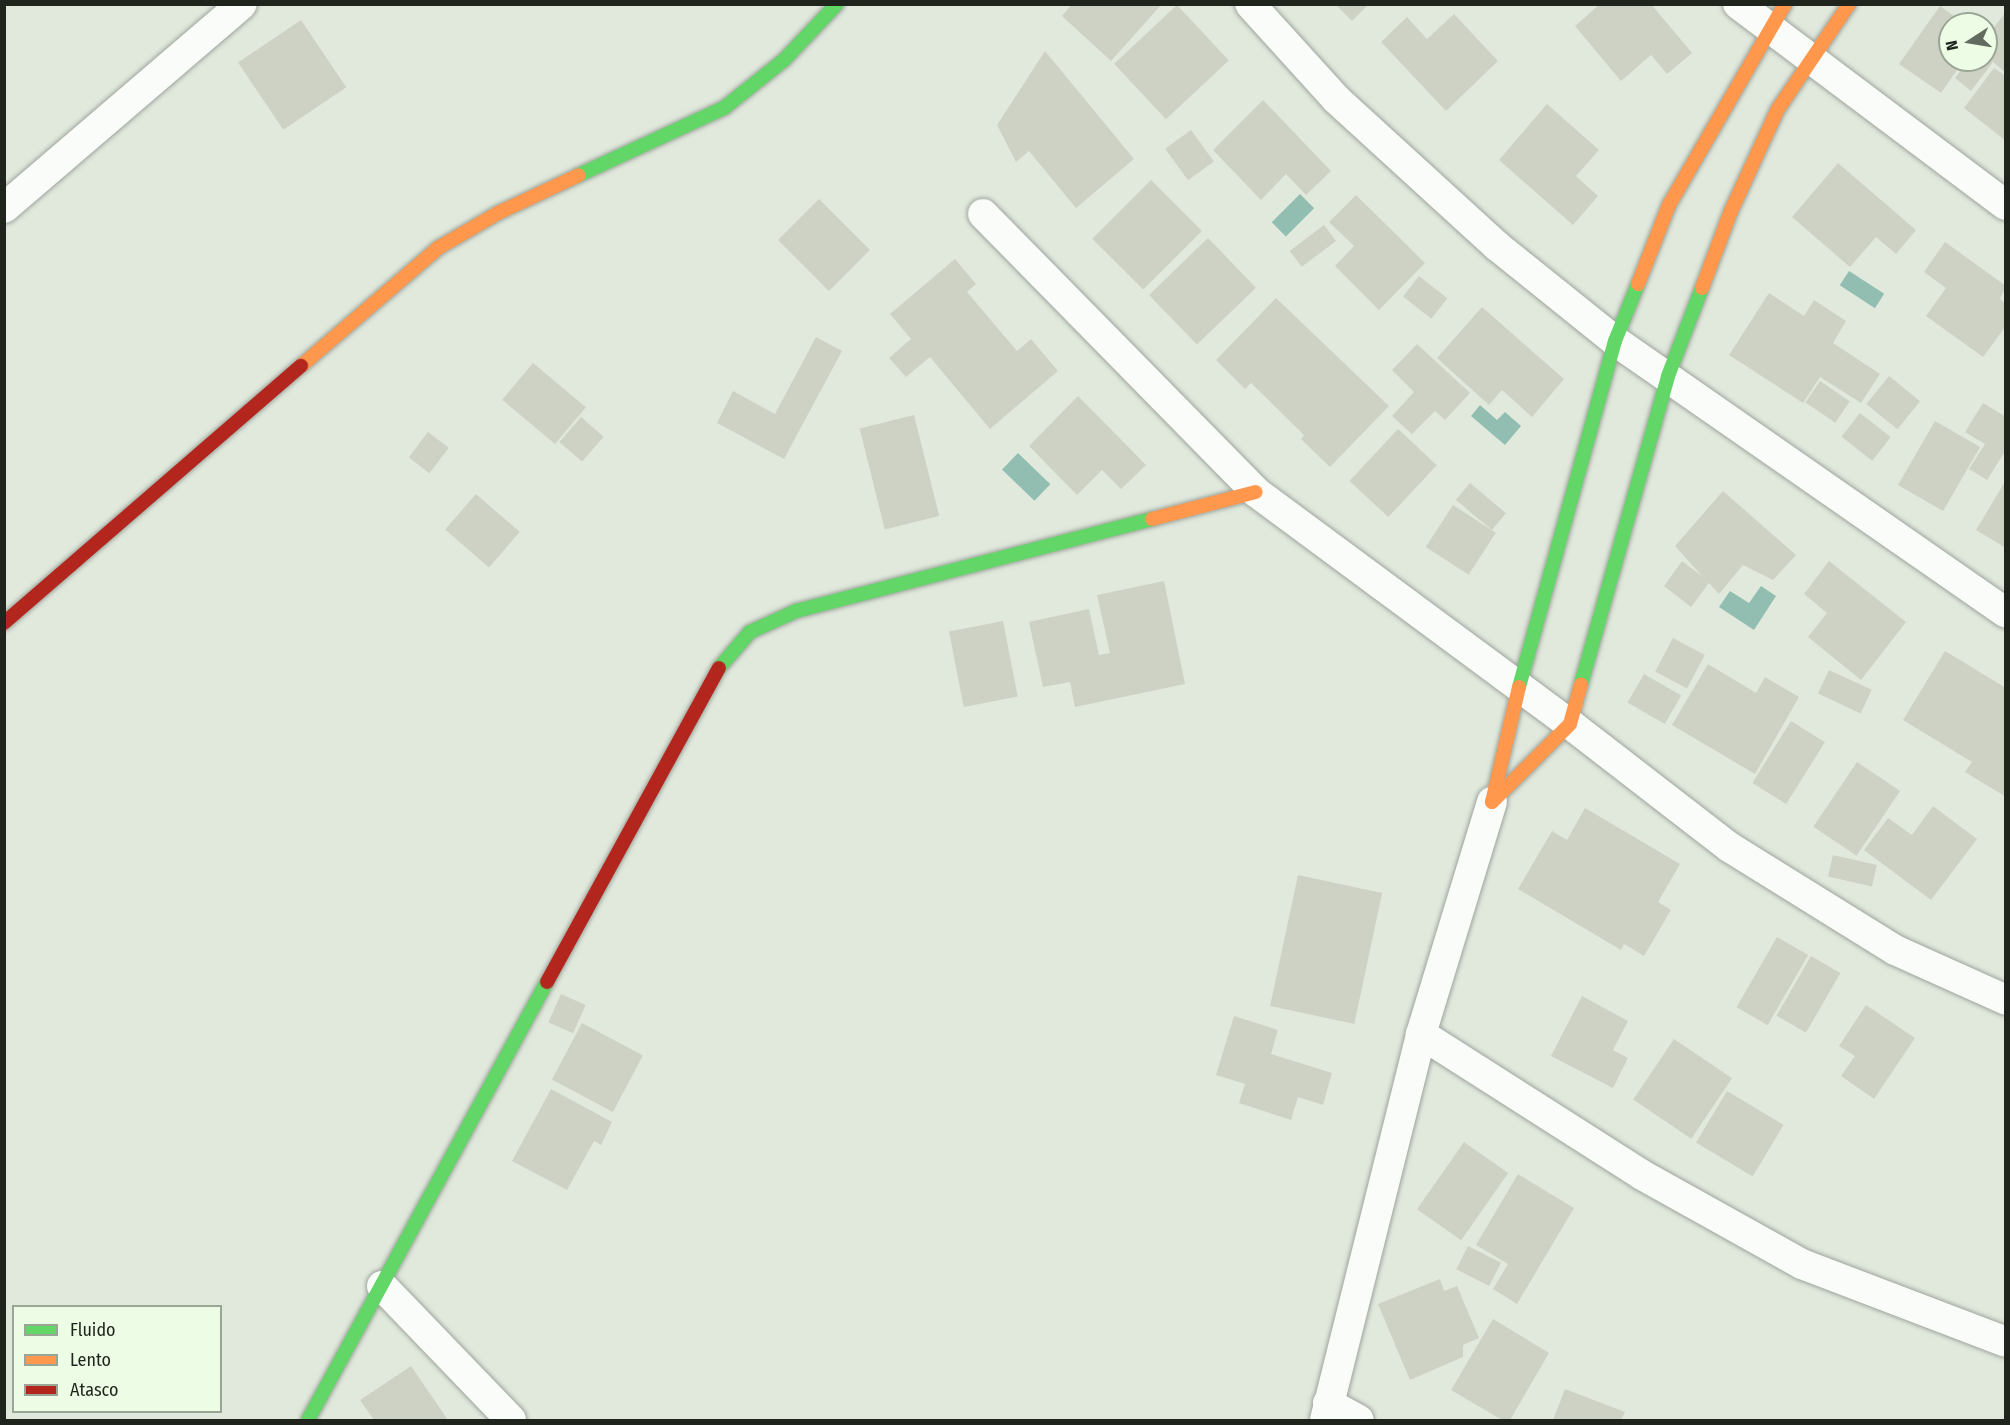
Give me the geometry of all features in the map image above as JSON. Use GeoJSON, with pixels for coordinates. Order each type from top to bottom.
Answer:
{"type":"FeatureCollection","features":[{"type":"Feature","properties":{"kind":"street"},"geometry":{"type":"LineString","coordinates":[[4,208],[242,4]]}},
{"type":"Feature","properties":{"kind":"street"},"geometry":{"type":"LineString","coordinates":[[4,622],[438,248],[498,213],[724,108],[784,60],[837,4]]}},
{"type":"Feature","properties":{"kind":"street"},"geometry":{"type":"LineString","coordinates":[[1250,4],[1336,99],[1497,246],[1615,341],[2006,613]]}},
{"type":"Feature","properties":{"kind":"street"},"geometry":{"type":"LineString","coordinates":[[1738,4],[1768,30],[2006,206]]}},
{"type":"Feature","properties":{"kind":"street"},"geometry":{"type":"LineString","coordinates":[[1359,1420],[1326,1412],[1420,1034],[1492,802],[1519,688],[1615,341],[1669,206],[1785,4]]}},
{"type":"Feature","properties":{"kind":"street"},"geometry":{"type":"LineString","coordinates":[[1492,802],[1570,724],[1668,376],[1731,211],[1778,109],[1849,4]]}},
{"type":"Feature","properties":{"kind":"street"},"geometry":{"type":"LineString","coordinates":[[983,214],[1256,492],[1570,724],[1729,847],[1895,951],[2006,1000]]}},
{"type":"Feature","properties":{"kind":"street"},"geometry":{"type":"LineString","coordinates":[[308,1420],[719,668],[750,632],[796,611],[1256,492]]}},
{"type":"Feature","properties":{"kind":"street"},"geometry":{"type":"LineString","coordinates":[[1420,1034],[1642,1175],[1802,1264],[2006,1342]]}},
{"type":"Feature","properties":{"kind":"street"},"geometry":{"type":"LineString","coordinates":[[382,1286],[511,1420]]}},
{"type":"Feature","properties":{"kind":"water"},"geometry":{"type":"Polygon","coordinates":[[[1300,194],[1314,208],[1286,236],[1272,222],[1300,194]]]}},
{"type":"Feature","properties":{"kind":"water"},"geometry":{"type":"Polygon","coordinates":[[[1849,271],[1884,294],[1875,308],[1840,285],[1849,271]]]}},
{"type":"Feature","properties":{"kind":"water"},"geometry":{"type":"Polygon","coordinates":[[[1480,405],[1497,420],[1505,412],[1521,426],[1505,445],[1471,416],[1480,405]]]}},
{"type":"Feature","properties":{"kind":"water"},"geometry":{"type":"Polygon","coordinates":[[[1018,453],[1050,484],[1034,501],[1002,470],[1018,453]]]}},
{"type":"Feature","properties":{"kind":"water"},"geometry":{"type":"Polygon","coordinates":[[[1761,586],[1776,596],[1754,630],[1719,607],[1730,591],[1749,603],[1761,586]]]}},
{"type":"Feature","properties":{"kind":"building"},"geometry":{"type":"Polygon","coordinates":[[[1072,4],[1162,4],[1111,61],[1062,16],[1072,4]]]}},
{"type":"Feature","properties":{"kind":"building"},"geometry":{"type":"Polygon","coordinates":[[[1335,4],[1369,4],[1352,21],[1335,4]]]}},
{"type":"Feature","properties":{"kind":"building"},"geometry":{"type":"Polygon","coordinates":[[[1600,4],[1651,4],[1692,53],[1667,74],[1651,55],[1621,81],[1575,26],[1600,4]]]}},
{"type":"Feature","properties":{"kind":"building"},"geometry":{"type":"Polygon","coordinates":[[[1177,5],[1229,61],[1166,119],[1114,64],[1177,5]]]}},
{"type":"Feature","properties":{"kind":"building"},"geometry":{"type":"Polygon","coordinates":[[[1940,6],[1948,12],[1938,12],[1938,72],[1956,72],[1941,93],[1899,64],[1940,6]]]}},
{"type":"Feature","properties":{"kind":"building"},"geometry":{"type":"Polygon","coordinates":[[[2006,12],[2006,73],[1998,66],[1998,22],[2006,12]]]}},
{"type":"Feature","properties":{"kind":"building"},"geometry":{"type":"Polygon","coordinates":[[[1454,14],[1498,61],[1446,111],[1381,42],[1407,17],[1427,39],[1454,14]]]}},
{"type":"Feature","properties":{"kind":"building"},"geometry":{"type":"Polygon","coordinates":[[[301,20],[346,87],[283,130],[238,62],[301,20]]]}},
{"type":"Feature","properties":{"kind":"building"},"geometry":{"type":"Polygon","coordinates":[[[1045,51],[1134,159],[1076,208],[1029,151],[1016,162],[997,125],[1045,51]]]}},
{"type":"Feature","properties":{"kind":"building"},"geometry":{"type":"Polygon","coordinates":[[[1998,71],[2006,76],[2006,141],[1964,108],[1991,72],[1998,71]]]}},
{"type":"Feature","properties":{"kind":"building"},"geometry":{"type":"Polygon","coordinates":[[[1960,72],[1985,72],[1971,91],[1955,78],[1960,72]]]}},
{"type":"Feature","properties":{"kind":"building"},"geometry":{"type":"Polygon","coordinates":[[[1263,100],[1331,171],[1306,195],[1286,174],[1261,200],[1213,150],[1263,100]]]}},
{"type":"Feature","properties":{"kind":"building"},"geometry":{"type":"Polygon","coordinates":[[[1547,104],[1599,150],[1576,176],[1598,196],[1573,225],[1499,160],[1547,104]]]}},
{"type":"Feature","properties":{"kind":"building"},"geometry":{"type":"Polygon","coordinates":[[[1191,130],[1214,162],[1188,180],[1165,149],[1191,130]]]}},
{"type":"Feature","properties":{"kind":"building"},"geometry":{"type":"Polygon","coordinates":[[[1838,163],[1916,230],[1896,254],[1876,237],[1850,267],[1792,217],[1838,163]]]}},
{"type":"Feature","properties":{"kind":"building"},"geometry":{"type":"Polygon","coordinates":[[[1151,180],[1202,231],[1143,290],[1092,239],[1151,180]]]}},
{"type":"Feature","properties":{"kind":"building"},"geometry":{"type":"Polygon","coordinates":[[[1356,195],[1425,263],[1379,310],[1335,266],[1354,246],[1329,222],[1356,195]]]}},
{"type":"Feature","properties":{"kind":"building"},"geometry":{"type":"Polygon","coordinates":[[[819,199],[870,250],[829,291],[778,240],[819,199]]]}},
{"type":"Feature","properties":{"kind":"building"},"geometry":{"type":"Polygon","coordinates":[[[1324,225],[1336,241],[1302,267],[1290,251],[1324,225]]]}},
{"type":"Feature","properties":{"kind":"building"},"geometry":{"type":"Polygon","coordinates":[[[1208,238],[1256,288],[1197,345],[1149,295],[1208,238]]]}},
{"type":"Feature","properties":{"kind":"building"},"geometry":{"type":"Polygon","coordinates":[[[1945,242],[2006,286],[2000,299],[2006,304],[2006,326],[1983,357],[1926,316],[1946,288],[1924,272],[1945,242]]]}},
{"type":"Feature","properties":{"kind":"building"},"geometry":{"type":"Polygon","coordinates":[[[955,259],[976,284],[967,292],[1017,351],[1031,339],[1058,371],[990,429],[930,357],[906,377],[889,358],[911,339],[890,314],[955,259]]]}},
{"type":"Feature","properties":{"kind":"building"},"geometry":{"type":"Polygon","coordinates":[[[1419,276],[1447,298],[1431,319],[1403,296],[1419,276]]]}},
{"type":"Feature","properties":{"kind":"building"},"geometry":{"type":"Polygon","coordinates":[[[1769,293],[1804,316],[1814,300],[1846,321],[1833,343],[1880,374],[1861,403],[1820,377],[1803,403],[1729,355],[1769,293]]]}},
{"type":"Feature","properties":{"kind":"building"},"geometry":{"type":"Polygon","coordinates":[[[1276,298],[1389,406],[1330,467],[1301,439],[1304,435],[1251,383],[1245,389],[1216,360],[1276,298]]]}},
{"type":"Feature","properties":{"kind":"building"},"geometry":{"type":"Polygon","coordinates":[[[1482,307],[1564,379],[1532,417],[1502,390],[1489,405],[1437,358],[1482,307]]]}},
{"type":"Feature","properties":{"kind":"building"},"geometry":{"type":"Polygon","coordinates":[[[816,337],[842,351],[784,459],[717,423],[733,391],[775,414],[816,337]]]}},
{"type":"Feature","properties":{"kind":"building"},"geometry":{"type":"Polygon","coordinates":[[[1417,344],[1470,393],[1445,420],[1435,411],[1412,434],[1392,416],[1414,392],[1392,370],[1417,344]]]}},
{"type":"Feature","properties":{"kind":"building"},"geometry":{"type":"Polygon","coordinates":[[[533,363],[586,407],[555,444],[502,400],[533,363]]]}},
{"type":"Feature","properties":{"kind":"building"},"geometry":{"type":"Polygon","coordinates":[[[1889,376],[1920,401],[1897,429],[1866,404],[1889,376]]]}},
{"type":"Feature","properties":{"kind":"building"},"geometry":{"type":"Polygon","coordinates":[[[1820,381],[1850,401],[1835,423],[1805,403],[1820,381]]]}},
{"type":"Feature","properties":{"kind":"building"},"geometry":{"type":"Polygon","coordinates":[[[1078,396],[1146,465],[1121,489],[1102,470],[1077,495],[1029,446],[1078,396]]]}},
{"type":"Feature","properties":{"kind":"building"},"geometry":{"type":"Polygon","coordinates":[[[1983,403],[2006,417],[2006,450],[1987,480],[1969,469],[1985,444],[1965,432],[1983,403]]]}},
{"type":"Feature","properties":{"kind":"building"},"geometry":{"type":"Polygon","coordinates":[[[1860,413],[1891,437],[1872,461],[1842,437],[1860,413]]]}},
{"type":"Feature","properties":{"kind":"building"},"geometry":{"type":"Polygon","coordinates":[[[914,415],[939,516],[885,529],[860,429],[914,415]]]}},
{"type":"Feature","properties":{"kind":"building"},"geometry":{"type":"Polygon","coordinates":[[[581,417],[604,437],[582,462],[559,442],[581,417]]]}},
{"type":"Feature","properties":{"kind":"building"},"geometry":{"type":"Polygon","coordinates":[[[1935,421],[1980,447],[1943,511],[1898,485],[1935,421]]]}},
{"type":"Feature","properties":{"kind":"building"},"geometry":{"type":"Polygon","coordinates":[[[1398,429],[1437,465],[1388,517],[1350,481],[1398,429]]]}},
{"type":"Feature","properties":{"kind":"building"},"geometry":{"type":"Polygon","coordinates":[[[428,432],[449,448],[430,473],[409,458],[428,432]]]}},
{"type":"Feature","properties":{"kind":"building"},"geometry":{"type":"Polygon","coordinates":[[[2006,480],[2006,548],[1976,530],[2006,480]]]}},
{"type":"Feature","properties":{"kind":"building"},"geometry":{"type":"Polygon","coordinates":[[[1470,483],[1506,513],[1492,530],[1456,500],[1470,483]]]}},
{"type":"Feature","properties":{"kind":"building"},"geometry":{"type":"Polygon","coordinates":[[[1723,491],[1796,555],[1773,580],[1743,565],[1719,594],[1709,583],[1691,607],[1664,586],[1682,561],[1702,576],[1675,546],[1723,491]]]}},
{"type":"Feature","properties":{"kind":"building"},"geometry":{"type":"Polygon","coordinates":[[[476,494],[520,532],[489,568],[445,529],[476,494]]]}},
{"type":"Feature","properties":{"kind":"building"},"geometry":{"type":"Polygon","coordinates":[[[1453,505],[1496,533],[1469,575],[1426,547],[1453,505]]]}},
{"type":"Feature","properties":{"kind":"building"},"geometry":{"type":"Polygon","coordinates":[[[1829,561],[1906,622],[1861,680],[1808,637],[1827,613],[1804,594],[1829,561]]]}},
{"type":"Feature","properties":{"kind":"building"},"geometry":{"type":"Polygon","coordinates":[[[1164,581],[1185,684],[1075,707],[1070,682],[1043,687],[1029,622],[1089,609],[1099,655],[1110,653],[1097,595],[1164,581]]]}},
{"type":"Feature","properties":{"kind":"building"},"geometry":{"type":"Polygon","coordinates":[[[1003,621],[1018,697],[964,707],[949,631],[1003,621]]]}},
{"type":"Feature","properties":{"kind":"building"},"geometry":{"type":"Polygon","coordinates":[[[1673,638],[1705,655],[1687,688],[1655,672],[1673,638]]]}},
{"type":"Feature","properties":{"kind":"building"},"geometry":{"type":"Polygon","coordinates":[[[1945,651],[2006,688],[2006,797],[1965,772],[1972,762],[1903,720],[1945,651]]]}},
{"type":"Feature","properties":{"kind":"building"},"geometry":{"type":"Polygon","coordinates":[[[1708,664],[1756,693],[1765,677],[1799,697],[1755,774],[1672,725],[1708,664]]]}},
{"type":"Feature","properties":{"kind":"building"},"geometry":{"type":"Polygon","coordinates":[[[1829,670],[1872,690],[1861,713],[1818,694],[1829,670]]]}},
{"type":"Feature","properties":{"kind":"building"},"geometry":{"type":"Polygon","coordinates":[[[1644,674],[1681,696],[1665,724],[1628,703],[1644,674]]]}},
{"type":"Feature","properties":{"kind":"building"},"geometry":{"type":"Polygon","coordinates":[[[1791,721],[1825,742],[1786,804],[1752,783],[1791,721]]]}},
{"type":"Feature","properties":{"kind":"building"},"geometry":{"type":"Polygon","coordinates":[[[1857,762],[1900,791],[1856,856],[1813,827],[1857,762]]]}},
{"type":"Feature","properties":{"kind":"building"},"geometry":{"type":"Polygon","coordinates":[[[1933,806],[1977,839],[1931,900],[1864,850],[1888,818],[1912,835],[1933,806]]]}},
{"type":"Feature","properties":{"kind":"building"},"geometry":{"type":"Polygon","coordinates":[[[1585,808],[1680,864],[1658,902],[1671,910],[1644,956],[1624,944],[1621,950],[1518,889],[1552,831],[1567,840],[1585,808]]]}},
{"type":"Feature","properties":{"kind":"building"},"geometry":{"type":"Polygon","coordinates":[[[1833,855],[1877,865],[1872,887],[1828,876],[1833,855]]]}},
{"type":"Feature","properties":{"kind":"building"},"geometry":{"type":"Polygon","coordinates":[[[1298,875],[1382,893],[1354,1024],[1270,1006],[1298,875]]]}},
{"type":"Feature","properties":{"kind":"building"},"geometry":{"type":"Polygon","coordinates":[[[1777,937],[1808,955],[1768,1025],[1736,1007],[1777,937]]]}},
{"type":"Feature","properties":{"kind":"building"},"geometry":{"type":"Polygon","coordinates":[[[1811,956],[1840,973],[1806,1033],[1776,1016],[1811,956]]]}},
{"type":"Feature","properties":{"kind":"building"},"geometry":{"type":"Polygon","coordinates":[[[561,994],[586,1005],[573,1033],[548,1022],[561,994]]]}},
{"type":"Feature","properties":{"kind":"building"},"geometry":{"type":"Polygon","coordinates":[[[1582,996],[1628,1021],[1613,1050],[1628,1058],[1613,1088],[1551,1056],[1582,996]]]}},
{"type":"Feature","properties":{"kind":"building"},"geometry":{"type":"Polygon","coordinates":[[[1866,1005],[1915,1038],[1874,1099],[1841,1076],[1855,1056],[1839,1046],[1866,1005]]]}},
{"type":"Feature","properties":{"kind":"building"},"geometry":{"type":"Polygon","coordinates":[[[1234,1016],[1278,1030],[1271,1054],[1332,1073],[1323,1105],[1298,1097],[1291,1120],[1239,1103],[1245,1084],[1216,1075],[1234,1016]]]}},
{"type":"Feature","properties":{"kind":"building"},"geometry":{"type":"Polygon","coordinates":[[[582,1023],[643,1055],[613,1112],[552,1080],[582,1023]]]}},
{"type":"Feature","properties":{"kind":"building"},"geometry":{"type":"Polygon","coordinates":[[[1674,1039],[1732,1078],[1691,1139],[1633,1100],[1674,1039]]]}},
{"type":"Feature","properties":{"kind":"building"},"geometry":{"type":"Polygon","coordinates":[[[551,1089],[612,1122],[601,1145],[594,1141],[567,1190],[512,1161],[551,1089]]]}},
{"type":"Feature","properties":{"kind":"building"},"geometry":{"type":"Polygon","coordinates":[[[1727,1091],[1784,1125],[1753,1176],[1696,1142],[1727,1091]]]}},
{"type":"Feature","properties":{"kind":"building"},"geometry":{"type":"Polygon","coordinates":[[[1464,1142],[1508,1173],[1461,1240],[1417,1209],[1464,1142]]]}},
{"type":"Feature","properties":{"kind":"building"},"geometry":{"type":"Polygon","coordinates":[[[1518,1174],[1574,1208],[1517,1304],[1493,1289],[1508,1264],[1476,1245],[1518,1174]]]}},
{"type":"Feature","properties":{"kind":"building"},"geometry":{"type":"Polygon","coordinates":[[[1468,1246],[1501,1263],[1489,1286],[1456,1269],[1468,1246]]]}},
{"type":"Feature","properties":{"kind":"building"},"geometry":{"type":"Polygon","coordinates":[[[1440,1279],[1444,1291],[1457,1286],[1479,1338],[1463,1345],[1463,1357],[1410,1380],[1378,1304],[1440,1279]]]}},
{"type":"Feature","properties":{"kind":"building"},"geometry":{"type":"Polygon","coordinates":[[[1493,1319],[1549,1353],[1510,1420],[1502,1420],[1451,1390],[1493,1319]]]}},
{"type":"Feature","properties":{"kind":"building"},"geometry":{"type":"Polygon","coordinates":[[[411,1366],[448,1420],[374,1420],[360,1400],[411,1366]]]}},
{"type":"Feature","properties":{"kind":"building"},"geometry":{"type":"Polygon","coordinates":[[[1565,1389],[1625,1412],[1621,1420],[1553,1420],[1565,1389]]]}},
{"type":"Feature","properties":{"kind":"traffic: fast"},"geometry":{"type":"LineString","coordinates":[[579,175],[724,108],[784,60],[837,4]]}},
{"type":"Feature","properties":{"kind":"traffic: fast"},"geometry":{"type":"LineString","coordinates":[[1519,687],[1615,341],[1638,284]]}},
{"type":"Feature","properties":{"kind":"traffic: fast"},"geometry":{"type":"LineString","coordinates":[[1581,684],[1668,376],[1702,288]]}},
{"type":"Feature","properties":{"kind":"traffic: fast"},"geometry":{"type":"LineString","coordinates":[[719,668],[750,632],[796,611],[1152,519]]}},
{"type":"Feature","properties":{"kind":"traffic: fast"},"geometry":{"type":"LineString","coordinates":[[308,1420],[547,982]]}},
{"type":"Feature","properties":{"kind":"traffic: slow"},"geometry":{"type":"LineString","coordinates":[[1638,284],[1669,205],[1785,4]]}},
{"type":"Feature","properties":{"kind":"traffic: slow"},"geometry":{"type":"LineString","coordinates":[[1702,288],[1731,211],[1778,109],[1849,4]]}},
{"type":"Feature","properties":{"kind":"traffic: slow"},"geometry":{"type":"LineString","coordinates":[[301,366],[438,248],[498,213],[579,175]]}},
{"type":"Feature","properties":{"kind":"traffic: slow"},"geometry":{"type":"LineString","coordinates":[[1152,519],[1256,492]]}},
{"type":"Feature","properties":{"kind":"traffic: slow"},"geometry":{"type":"LineString","coordinates":[[1519,687],[1492,802],[1570,724],[1581,684]]}},
{"type":"Feature","properties":{"kind":"traffic: jam"},"geometry":{"type":"LineString","coordinates":[[4,623],[301,366]]}},
{"type":"Feature","properties":{"kind":"traffic: jam"},"geometry":{"type":"LineString","coordinates":[[547,982],[719,668]]}}]}
